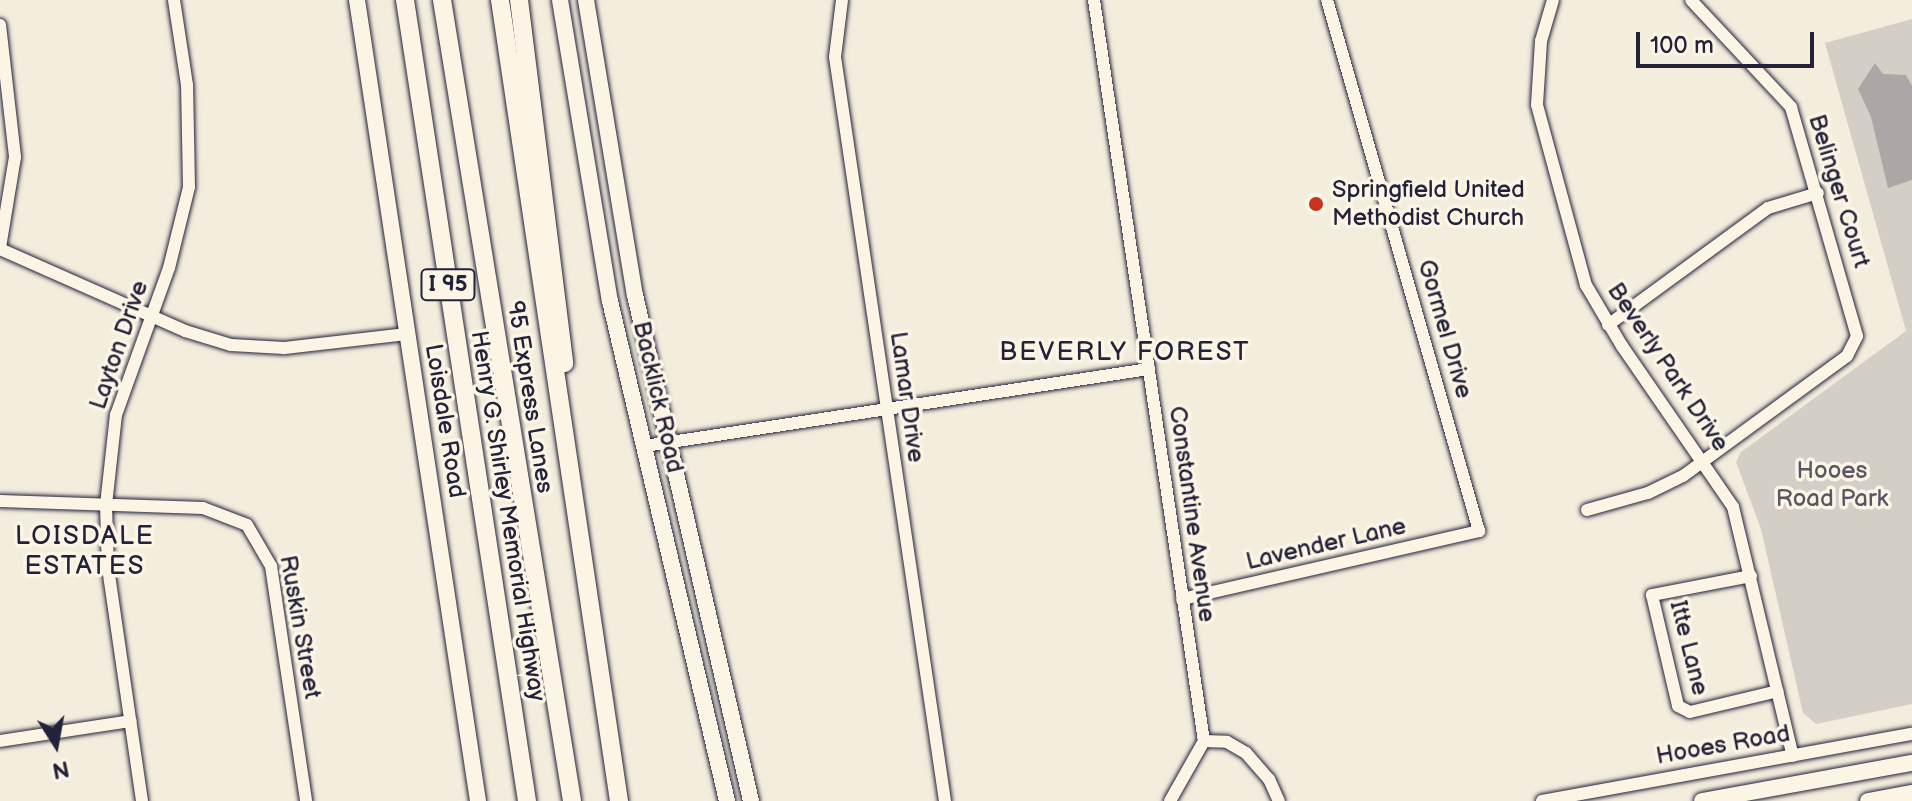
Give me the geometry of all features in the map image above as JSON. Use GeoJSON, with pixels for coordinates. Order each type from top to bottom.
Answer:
{"type":"FeatureCollection","features":[{"type":"Feature","properties":{"kind":"highway","name":"Henry G. Shirley Memorial Highway"},"geometry":{"type":"LineString","coordinates":[[405,0],[527,801]]}},
{"type":"Feature","properties":{"kind":"highway","name":"95 Express Lanes"},"geometry":{"type":"LineString","coordinates":[[442,0],[572,801]]}},
{"type":"Feature","properties":{"kind":"highway"},"geometry":{"type":"LineString","coordinates":[[500,0],[619,801]]}},
{"type":"Feature","properties":{"kind":"highway"},"geometry":{"type":"LineString","coordinates":[[519,0],[561,313],[568,462]]}},
{"type":"Feature","properties":{"kind":"main road","name":"Loisdale Road"},"geometry":{"type":"LineString","coordinates":[[357,0],[478,801]]}},
{"type":"Feature","properties":{"kind":"main road","name":"Backlick Road"},"geometry":{"type":"LineString","coordinates":[[560,0],[595,224],[727,801]]}},
{"type":"Feature","properties":{"kind":"main road","name":"Backlick Road"},"geometry":{"type":"LineString","coordinates":[[586,0],[621,219],[668,441],[751,801]]}},
{"type":"Feature","properties":{"kind":"main road"},"geometry":{"type":"LineString","coordinates":[[1702,801],[1912,763]]}},
{"type":"Feature","properties":{"kind":"main road"},"geometry":{"type":"LineString","coordinates":[[1868,801],[1912,793]]}},
{"type":"Feature","properties":{"kind":"street","name":"Layton Drive"},"geometry":{"type":"LineString","coordinates":[[142,801],[108,569],[106,505],[116,415],[180,232],[189,187],[187,85],[174,0]]}},
{"type":"Feature","properties":{"kind":"street","name":"Lamar Drive"},"geometry":{"type":"LineString","coordinates":[[842,0],[835,57],[945,801]]}},
{"type":"Feature","properties":{"kind":"street","name":"Constantine Avenue"},"geometry":{"type":"LineString","coordinates":[[1094,0],[1204,741]]}},
{"type":"Feature","properties":{"kind":"street","name":"Gormel Drive"},"geometry":{"type":"LineString","coordinates":[[1327,0],[1479,531]]}},
{"type":"Feature","properties":{"kind":"street","name":"Beverly Park Drive"},"geometry":{"type":"LineString","coordinates":[[1553,0],[1541,41],[1537,105],[1586,285],[1608,325],[1705,460],[1733,507],[1793,756]]}},
{"type":"Feature","properties":{"kind":"street","name":"Belinger Court"},"geometry":{"type":"LineString","coordinates":[[1691,0],[1791,107],[1857,336],[1847,356],[1705,460]]}},
{"type":"Feature","properties":{"kind":"street"},"geometry":{"type":"LineString","coordinates":[[0,25],[15,157],[0,248],[204,338],[259,348],[407,334]]}},
{"type":"Feature","properties":{"kind":"street"},"geometry":{"type":"LineString","coordinates":[[1608,325],[1768,208],[1818,193]]}},
{"type":"Feature","properties":{"kind":"street"},"geometry":{"type":"LineString","coordinates":[[645,446],[1149,369]]}},
{"type":"Feature","properties":{"kind":"street"},"geometry":{"type":"LineString","coordinates":[[1587,510],[1648,493],[1705,460]]}},
{"type":"Feature","properties":{"kind":"street","name":"Ruskin Street"},"geometry":{"type":"LineString","coordinates":[[0,501],[219,511],[247,525],[258,538],[273,578],[306,801]]}},
{"type":"Feature","properties":{"kind":"street","name":"Lavender Lane"},"geometry":{"type":"LineString","coordinates":[[1182,599],[1479,531]]}},
{"type":"Feature","properties":{"kind":"street","name":"Itte Lane"},"geometry":{"type":"LineString","coordinates":[[1751,576],[1652,595],[1678,706],[1690,712],[1778,691]]}},
{"type":"Feature","properties":{"kind":"street"},"geometry":{"type":"LineString","coordinates":[[0,741],[130,721]]}},
{"type":"Feature","properties":{"kind":"street","name":"Hooes Road"},"geometry":{"type":"LineString","coordinates":[[1542,801],[1912,734]]}},
{"type":"Feature","properties":{"kind":"street"},"geometry":{"type":"LineString","coordinates":[[1170,801],[1204,741],[1227,742],[1246,753],[1269,779],[1279,801]]}},
{"type":"Feature","properties":{"kind":"green space","name":"Hooes Road Park"},"geometry":{"type":"Polygon","coordinates":[[[1912,19],[1912,704],[1816,724],[1803,713],[1761,529],[1736,462],[1741,452],[1906,331],[1825,43],[1912,19]]]}},
{"type":"Feature","properties":{"kind":"shaded area"},"geometry":{"type":"Polygon","coordinates":[[[1875,63],[1883,74],[1906,75],[1912,86],[1912,180],[1888,188],[1871,117],[1858,89],[1875,63]]]}},
{"type":"Feature","properties":{"kind":"place","name":"Springfield United Methodist Church"},"geometry":{"type":"Point","coordinates":[1316,204]}},
{"type":"Feature","properties":{"kind":"district","name":"BEVERLY FOREST"},"geometry":{"type":"Point","coordinates":[1125,353]}},
{"type":"Feature","properties":{"kind":"district","name":"LOISDALE ESTATES"},"geometry":{"type":"Point","coordinates":[85,552]}}]}
